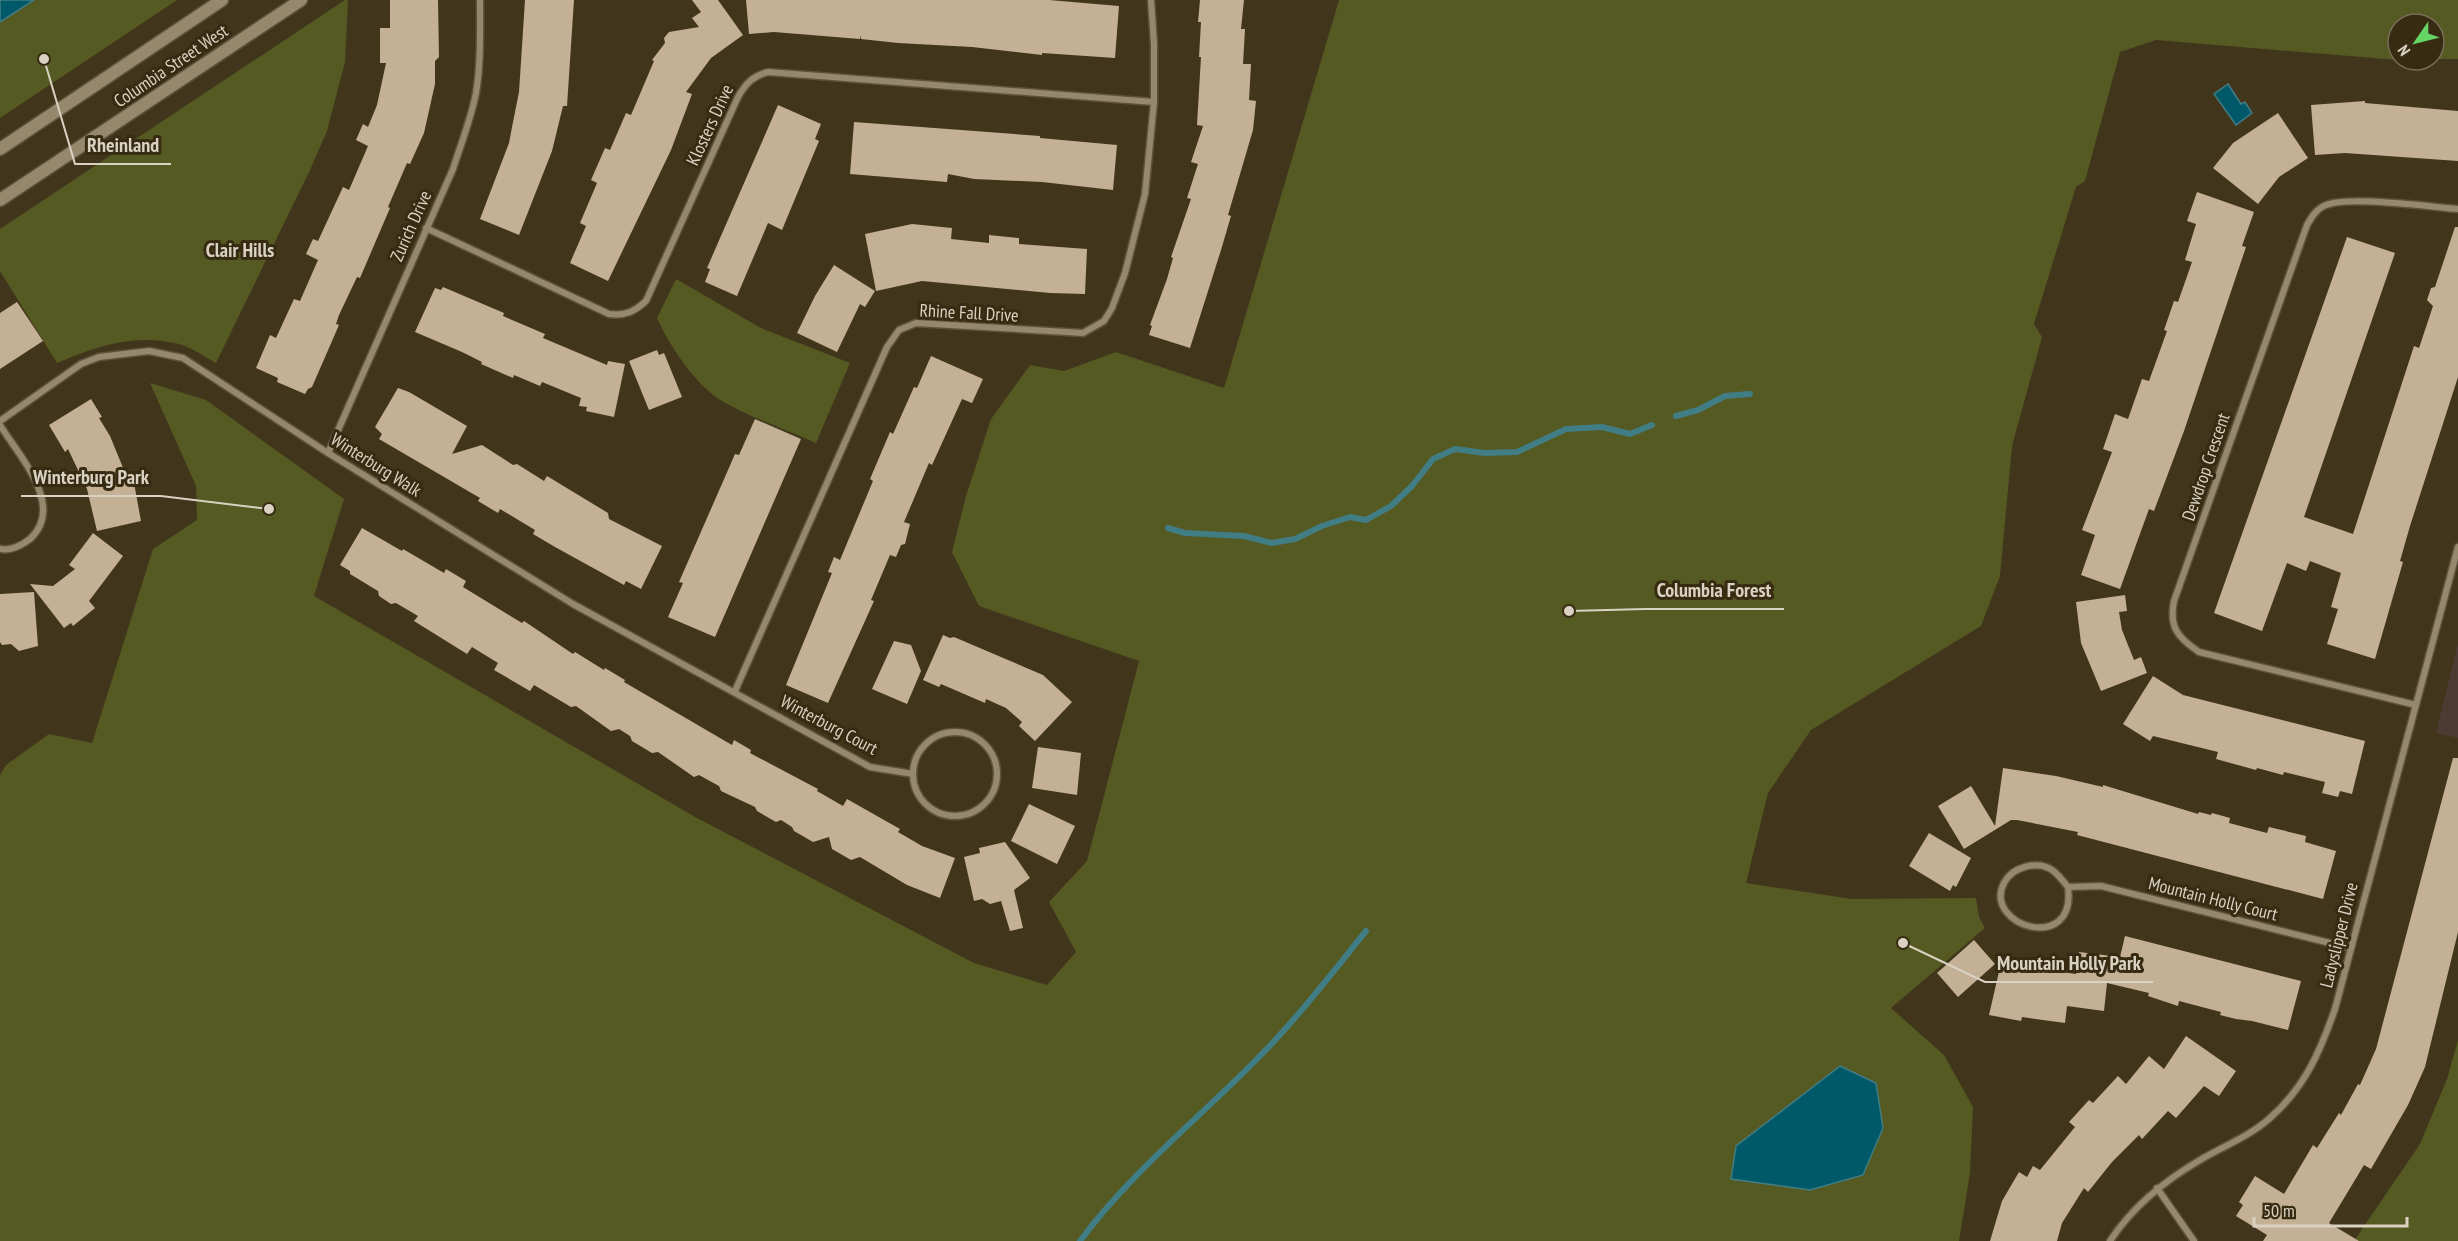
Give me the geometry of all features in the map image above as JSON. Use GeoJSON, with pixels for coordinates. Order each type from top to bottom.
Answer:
{"type":"FeatureCollection","features":[{"type":"Feature","properties":{"kind":"main road","name":"Columbia Street West"},"geometry":{"type":"LineString","coordinates":[[0,149],[222,0]]}},
{"type":"Feature","properties":{"kind":"main road","name":"Columbia Street West"},"geometry":{"type":"LineString","coordinates":[[0,200],[301,0]]}},
{"type":"Feature","properties":{"kind":"street","name":"Zurich Drive"},"geometry":{"type":"LineString","coordinates":[[328,453],[453,169],[476,93],[480,51],[480,0]]}},
{"type":"Feature","properties":{"kind":"street","name":"Rhine Fall Drive"},"geometry":{"type":"LineString","coordinates":[[735,692],[886,347],[899,330],[916,323],[1083,333],[1098,326],[1109,314],[1125,273],[1145,195],[1154,102],[1151,0]]}},
{"type":"Feature","properties":{"kind":"street","name":"Klosters Drive"},"geometry":{"type":"LineString","coordinates":[[426,228],[609,314],[619,315],[638,309],[646,301],[738,97],[744,86],[756,76],[768,72],[1154,102]]}},
{"type":"Feature","properties":{"kind":"street","name":"Dewdrop Crescent"},"geometry":{"type":"LineString","coordinates":[[2416,705],[2199,652],[2185,643],[2175,629],[2171,616],[2178,590],[2312,216],[2321,207],[2343,201],[2458,209]]}},
{"type":"Feature","properties":{"kind":"street","name":"Winterburg Walk"},"geometry":{"type":"LineString","coordinates":[[0,423],[81,364],[99,357],[149,351],[183,358],[328,453],[573,604],[735,692]]}},
{"type":"Feature","properties":{"kind":"street"},"geometry":{"type":"LineString","coordinates":[[0,423],[39,489],[44,504],[43,520],[36,533],[24,544],[6,550],[0,549]]}},
{"type":"Feature","properties":{"kind":"street","name":"Ladyslipper Drive"},"geometry":{"type":"LineString","coordinates":[[2109,1241],[2125,1218],[2157,1188],[2201,1160],[2237,1142],[2270,1118],[2300,1086],[2319,1053],[2331,1020],[2458,547]]}},
{"type":"Feature","properties":{"kind":"street","name":"Winterburg Court"},"geometry":{"type":"LineString","coordinates":[[735,692],[870,767],[913,774]]}},
{"type":"Feature","properties":{"kind":"street"},"geometry":{"type":"LineString","coordinates":[[946,733],[970,735],[982,742],[991,752],[998,771],[993,794],[985,805],[963,816],[948,816],[936,812],[924,802],[916,790],[913,774],[916,759],[924,746],[946,733]]}},
{"type":"Feature","properties":{"kind":"street"},"geometry":{"type":"LineString","coordinates":[[2028,867],[2048,868],[2055,871],[2068,887],[2069,899],[2066,910],[2060,919],[2041,928],[2031,928],[2020,924],[2004,906],[2001,896],[2002,887],[2013,872],[2028,867]]}},
{"type":"Feature","properties":{"kind":"street","name":"Mountain Holly Court"},"geometry":{"type":"LineString","coordinates":[[2068,887],[2101,886],[2350,948]]}},
{"type":"Feature","properties":{"kind":"street"},"geometry":{"type":"LineString","coordinates":[[2157,1188],[2194,1241]]}},
{"type":"Feature","properties":{"kind":"shaded area"},"geometry":{"type":"Polygon","coordinates":[[[2458,644],[2458,738],[2436,733],[2458,644]]]}},
{"type":"Feature","properties":{"kind":"green space"},"geometry":{"type":"Polygon","coordinates":[[[0,0],[177,0],[0,118],[0,0]]]}},
{"type":"Feature","properties":{"kind":"green space"},"geometry":{"type":"Polygon","coordinates":[[[348,0],[345,62],[327,131],[216,363],[184,345],[147,340],[116,343],[86,351],[57,363],[0,271],[0,229],[348,0]]]}},
{"type":"Feature","properties":{"kind":"green space"},"geometry":{"type":"Polygon","coordinates":[[[1339,0],[2458,0],[2458,59],[2446,59],[2446,12],[2386,12],[2386,59],[2156,40],[2120,52],[2085,181],[2076,187],[2034,324],[2042,337],[2012,446],[2000,576],[1981,626],[1811,730],[1768,793],[1746,883],[1852,899],[1976,898],[1979,917],[1985,928],[1891,1008],[1944,1055],[1973,1107],[1970,1173],[1959,1241],[0,1241],[0,775],[6,765],[49,734],[92,743],[153,549],[197,520],[196,486],[150,383],[206,400],[344,499],[314,596],[697,818],[974,963],[1047,985],[1076,952],[1049,902],[1087,861],[1139,661],[979,606],[952,552],[966,496],[991,419],[1030,365],[1064,371],[1116,352],[1224,388],[1339,0]]]}},
{"type":"Feature","properties":{"kind":"green space"},"geometry":{"type":"Polygon","coordinates":[[[676,279],[761,328],[850,363],[816,443],[722,401],[693,375],[676,352],[657,318],[676,279]]]}},
{"type":"Feature","properties":{"kind":"green space"},"geometry":{"type":"Polygon","coordinates":[[[2458,1040],[2458,1241],[2354,1241],[2420,1144],[2447,1079],[2458,1040]]]}},
{"type":"Feature","properties":{"kind":"water"},"geometry":{"type":"Polygon","coordinates":[[[0,0],[34,0],[0,22],[0,0]]]}},
{"type":"Feature","properties":{"kind":"water"},"geometry":{"type":"Polygon","coordinates":[[[2228,84],[2241,104],[2245,102],[2252,113],[2236,125],[2214,94],[2228,84]]]}},
{"type":"Feature","properties":{"kind":"water"},"geometry":{"type":"Polygon","coordinates":[[[1840,1066],[1876,1083],[1883,1128],[1863,1175],[1810,1190],[1731,1179],[1736,1146],[1840,1066]]]}},
{"type":"Feature","properties":{"kind":"building"},"geometry":{"type":"Polygon","coordinates":[[[390,0],[438,0],[439,57],[435,61],[435,84],[424,133],[410,164],[407,163],[360,278],[357,277],[339,315],[336,324],[339,325],[312,387],[305,394],[277,382],[278,378],[256,368],[270,335],[276,338],[294,299],[300,301],[318,260],[306,254],[313,239],[318,241],[343,187],[349,190],[368,146],[356,140],[363,124],[368,127],[377,105],[386,63],[380,63],[380,28],[390,28],[390,0]]]}},
{"type":"Feature","properties":{"kind":"building"},"geometry":{"type":"Polygon","coordinates":[[[525,0],[574,0],[567,106],[563,106],[552,151],[519,235],[480,219],[509,143],[519,92],[525,0]]]}},
{"type":"Feature","properties":{"kind":"building"},"geometry":{"type":"Polygon","coordinates":[[[692,0],[718,0],[743,35],[711,58],[686,92],[692,94],[671,150],[608,281],[570,263],[586,226],[580,223],[597,183],[591,180],[605,148],[610,150],[626,113],[631,115],[654,61],[652,60],[665,43],[664,38],[669,32],[699,27],[692,18],[701,12],[692,0]]]}},
{"type":"Feature","properties":{"kind":"building"},"geometry":{"type":"Polygon","coordinates":[[[746,0],[1049,0],[1119,6],[1115,58],[1042,53],[1042,55],[972,47],[898,43],[861,39],[861,35],[860,39],[774,32],[749,34],[746,0]]]}},
{"type":"Feature","properties":{"kind":"building"},"geometry":{"type":"Polygon","coordinates":[[[1200,0],[1244,0],[1241,29],[1245,29],[1243,64],[1251,64],[1249,100],[1256,101],[1253,130],[1228,215],[1231,216],[1190,348],[1149,335],[1152,326],[1150,325],[1173,258],[1171,257],[1191,199],[1187,198],[1198,164],[1191,162],[1203,126],[1197,125],[1201,57],[1199,57],[1201,22],[1198,22],[1200,0]]]}},
{"type":"Feature","properties":{"kind":"building"},"geometry":{"type":"Polygon","coordinates":[[[2365,101],[2365,103],[2458,111],[2458,161],[2345,153],[2315,155],[2311,105],[2365,101]]]}},
{"type":"Feature","properties":{"kind":"building"},"geometry":{"type":"Polygon","coordinates":[[[778,105],[821,124],[815,139],[819,141],[782,230],[768,223],[737,296],[705,282],[710,269],[707,268],[778,105]]]}},
{"type":"Feature","properties":{"kind":"building"},"geometry":{"type":"Polygon","coordinates":[[[2278,113],[2308,158],[2279,177],[2258,204],[2213,168],[2233,143],[2278,113]]]}},
{"type":"Feature","properties":{"kind":"building"},"geometry":{"type":"Polygon","coordinates":[[[854,122],[1040,136],[1040,138],[1117,145],[1113,190],[1042,182],[974,179],[948,174],[947,182],[850,174],[854,122]]]}},
{"type":"Feature","properties":{"kind":"building"},"geometry":{"type":"Polygon","coordinates":[[[2197,192],[2254,212],[2242,246],[2246,247],[2184,431],[2154,511],[2149,509],[2120,589],[2081,575],[2095,535],[2082,530],[2112,452],[2103,449],[2115,414],[2128,419],[2142,379],[2149,381],[2167,331],[2164,330],[2174,301],[2178,302],[2192,262],[2185,260],[2196,224],[2187,221],[2197,192]]]}},
{"type":"Feature","properties":{"kind":"building"},"geometry":{"type":"Polygon","coordinates":[[[912,224],[952,228],[951,239],[989,243],[989,235],[1019,238],[1019,244],[1087,249],[1085,294],[922,281],[876,291],[865,234],[912,224]]]}},
{"type":"Feature","properties":{"kind":"building"},"geometry":{"type":"Polygon","coordinates":[[[2455,227],[2458,227],[2458,377],[2410,526],[2400,561],[2403,562],[2375,659],[2327,644],[2338,609],[2331,607],[2341,573],[2310,561],[2306,571],[2287,563],[2262,631],[2214,613],[2347,237],[2395,253],[2304,517],[2353,534],[2414,346],[2419,348],[2433,306],[2427,300],[2431,288],[2435,287],[2455,227]]]}},
{"type":"Feature","properties":{"kind":"building"},"geometry":{"type":"Polygon","coordinates":[[[834,265],[875,291],[865,307],[860,304],[837,352],[797,333],[815,296],[834,265]]]}},
{"type":"Feature","properties":{"kind":"building"},"geometry":{"type":"Polygon","coordinates":[[[443,287],[504,313],[503,316],[545,334],[543,338],[607,365],[608,361],[625,364],[614,417],[586,411],[587,407],[579,406],[581,398],[542,382],[540,386],[514,375],[513,378],[481,364],[482,362],[462,352],[415,332],[435,288],[441,290],[443,287]]]}},
{"type":"Feature","properties":{"kind":"building"},"geometry":{"type":"Polygon","coordinates":[[[17,302],[43,341],[0,369],[0,313],[17,302]]]}},
{"type":"Feature","properties":{"kind":"building"},"geometry":{"type":"Polygon","coordinates":[[[657,350],[659,355],[664,353],[682,397],[649,410],[629,361],[657,350]]]}},
{"type":"Feature","properties":{"kind":"building"},"geometry":{"type":"Polygon","coordinates":[[[931,356],[983,379],[972,403],[962,399],[932,465],[929,463],[904,522],[910,524],[905,544],[901,545],[896,557],[890,555],[871,600],[874,601],[828,703],[786,685],[832,573],[828,572],[834,557],[840,560],[873,481],[870,479],[890,432],[893,434],[931,356]]]}},
{"type":"Feature","properties":{"kind":"building"},"geometry":{"type":"Polygon","coordinates":[[[398,388],[409,392],[467,426],[452,454],[482,445],[544,481],[547,476],[608,513],[609,519],[662,546],[641,589],[626,581],[624,585],[555,547],[533,534],[535,530],[500,509],[498,513],[478,501],[480,498],[379,439],[382,434],[375,427],[398,388]]]}},
{"type":"Feature","properties":{"kind":"building"},"geometry":{"type":"Polygon","coordinates":[[[91,399],[102,417],[99,418],[110,436],[128,480],[134,483],[141,521],[97,531],[87,489],[68,449],[65,452],[49,425],[91,399]]]}},
{"type":"Feature","properties":{"kind":"building"},"geometry":{"type":"Polygon","coordinates":[[[755,419],[801,439],[715,637],[668,617],[683,583],[679,582],[735,454],[739,455],[755,419]]]}},
{"type":"Feature","properties":{"kind":"building"},"geometry":{"type":"Polygon","coordinates":[[[362,528],[444,573],[446,569],[466,581],[463,587],[522,623],[524,621],[573,654],[575,652],[604,670],[605,668],[625,680],[624,682],[732,745],[734,740],[751,750],[750,753],[818,789],[817,791],[843,806],[847,799],[900,829],[898,832],[922,846],[955,858],[940,898],[907,885],[860,857],[851,860],[832,849],[829,837],[813,842],[781,820],[776,822],[757,811],[755,807],[721,791],[719,786],[699,775],[694,777],[658,752],[652,753],[632,741],[630,736],[619,729],[611,731],[576,706],[571,707],[534,685],[530,691],[494,670],[498,663],[472,647],[467,654],[414,621],[418,616],[396,603],[391,604],[379,596],[378,591],[340,565],[362,528]]]}},
{"type":"Feature","properties":{"kind":"building"},"geometry":{"type":"Polygon","coordinates":[[[93,533],[123,556],[89,601],[95,608],[73,626],[71,623],[64,628],[30,584],[53,586],[75,569],[69,565],[93,533]]]}},
{"type":"Feature","properties":{"kind":"building"},"geometry":{"type":"Polygon","coordinates":[[[34,592],[38,646],[19,651],[11,644],[2,645],[0,642],[0,594],[34,592]]]}},
{"type":"Feature","properties":{"kind":"building"},"geometry":{"type":"Polygon","coordinates":[[[2125,595],[2127,611],[2119,612],[2122,630],[2134,660],[2141,657],[2147,673],[2101,691],[2081,643],[2076,602],[2125,595]]]}},
{"type":"Feature","properties":{"kind":"building"},"geometry":{"type":"Polygon","coordinates":[[[943,635],[954,637],[1043,675],[1072,702],[1035,741],[1019,726],[1022,722],[1006,708],[986,699],[985,703],[941,684],[939,687],[923,680],[943,635]]]}},
{"type":"Feature","properties":{"kind":"building"},"geometry":{"type":"Polygon","coordinates":[[[894,641],[911,645],[921,671],[907,704],[872,689],[894,641]]]}},
{"type":"Feature","properties":{"kind":"building"},"geometry":{"type":"Polygon","coordinates":[[[2153,676],[2183,695],[2365,741],[2352,794],[2340,791],[2338,797],[2322,793],[2325,782],[2284,772],[2283,775],[2257,768],[2256,770],[2216,759],[2218,752],[2153,736],[2150,741],[2123,724],[2153,676]]]}},
{"type":"Feature","properties":{"kind":"building"},"geometry":{"type":"Polygon","coordinates":[[[1038,747],[1081,753],[1077,795],[1032,788],[1038,747]]]}},
{"type":"Feature","properties":{"kind":"building"},"geometry":{"type":"Polygon","coordinates":[[[2453,758],[2458,758],[2458,932],[2425,1067],[2408,1105],[2371,1169],[2364,1165],[2329,1223],[2359,1241],[2263,1241],[2267,1235],[2236,1216],[2243,1205],[2239,1202],[2255,1176],[2284,1194],[2313,1145],[2317,1148],[2339,1113],[2341,1115],[2358,1084],[2360,1085],[2376,1049],[2453,758]]]}},
{"type":"Feature","properties":{"kind":"building"},"geometry":{"type":"Polygon","coordinates":[[[2003,768],[2056,776],[2103,787],[2103,785],[2198,814],[2199,812],[2211,815],[2212,813],[2230,818],[2229,823],[2267,833],[2269,827],[2306,836],[2305,842],[2336,851],[2323,899],[2077,835],[2078,832],[2017,820],[2011,820],[1964,849],[1938,806],[1971,786],[1995,826],[2003,768]]]}},
{"type":"Feature","properties":{"kind":"building"},"geometry":{"type":"Polygon","coordinates":[[[1029,804],[1075,826],[1057,864],[1011,841],[1029,804]]]}},
{"type":"Feature","properties":{"kind":"building"},"geometry":{"type":"Polygon","coordinates":[[[1929,833],[1971,858],[1956,887],[1953,885],[1950,891],[1909,866],[1929,833]]]}},
{"type":"Feature","properties":{"kind":"building"},"geometry":{"type":"Polygon","coordinates":[[[1005,842],[1030,878],[1014,890],[1023,928],[1010,931],[1001,901],[990,904],[982,899],[974,901],[964,857],[980,853],[979,848],[1005,842]]]}},
{"type":"Feature","properties":{"kind":"building"},"geometry":{"type":"Polygon","coordinates":[[[2125,936],[2301,981],[2288,1030],[2220,1015],[2221,1012],[2179,1001],[2178,1006],[2148,996],[2149,993],[2107,983],[2104,1011],[2067,1006],[2065,1023],[2022,1017],[2021,1021],[1989,1015],[2001,963],[2039,972],[2039,969],[2076,974],[2079,952],[2120,957],[2125,936]]]}},
{"type":"Feature","properties":{"kind":"building"},"geometry":{"type":"Polygon","coordinates":[[[1974,940],[1995,964],[1958,997],[1937,973],[1974,940]]]}},
{"type":"Feature","properties":{"kind":"building"},"geometry":{"type":"Polygon","coordinates":[[[2186,1036],[2236,1071],[2219,1096],[2204,1086],[2176,1118],[2168,1111],[2142,1139],[2139,1135],[2112,1162],[2088,1192],[2084,1188],[2062,1223],[2057,1241],[1990,1241],[2002,1201],[2019,1172],[2027,1177],[2033,1166],[2040,1170],[2075,1127],[2069,1122],[2089,1100],[2093,1103],[2118,1076],[2126,1084],[2149,1056],[2164,1069],[2186,1036]]]}},
{"type":"Feature","properties":{"kind":"waterway"},"geometry":{"type":"LineString","coordinates":[[1676,416],[1698,410],[1725,396],[1750,394]]}},
{"type":"Feature","properties":{"kind":"waterway"},"geometry":{"type":"LineString","coordinates":[[1168,528],[1185,533],[1244,536],[1272,543],[1295,539],[1322,526],[1350,517],[1366,520],[1391,506],[1412,486],[1433,459],[1455,449],[1485,453],[1517,452],[1566,429],[1602,427],[1630,434],[1652,425]]}},
{"type":"Feature","properties":{"kind":"waterway"},"geometry":{"type":"LineString","coordinates":[[1080,1241],[1140,1172],[1280,1034],[1310,1001],[1366,931]]}},
{"type":"Feature","properties":{"kind":"place","name":"Rheinland"},"geometry":{"type":"Point","coordinates":[44,59]}},
{"type":"Feature","properties":{"kind":"place","name":"Winterburg Park"},"geometry":{"type":"Point","coordinates":[269,509]}},
{"type":"Feature","properties":{"kind":"place","name":"Columbia Forest"},"geometry":{"type":"Point","coordinates":[1569,611]}},
{"type":"Feature","properties":{"kind":"place","name":"Mountain Holly Park"},"geometry":{"type":"Point","coordinates":[1903,943]}},
{"type":"Feature","properties":{"kind":"district","name":"Clair Hills"},"geometry":{"type":"Point","coordinates":[240,250]}}]}
